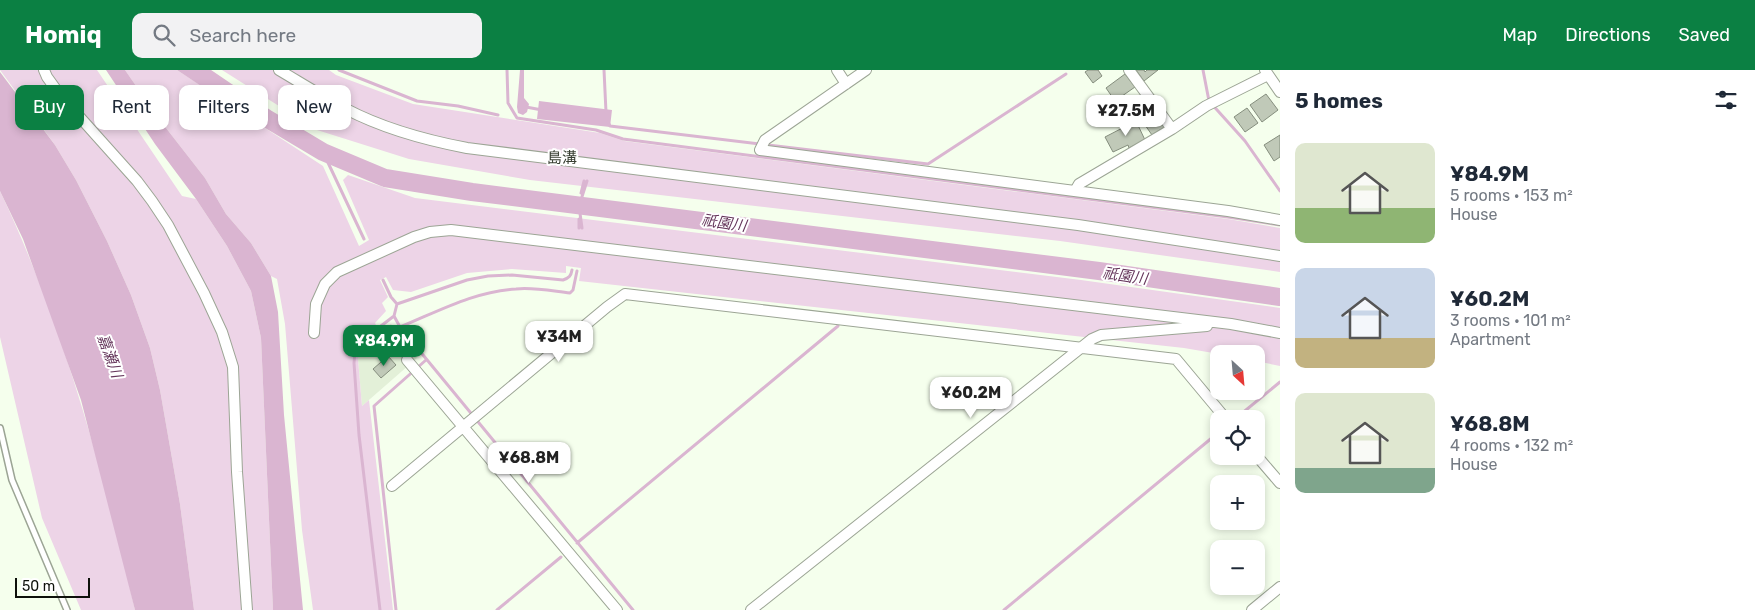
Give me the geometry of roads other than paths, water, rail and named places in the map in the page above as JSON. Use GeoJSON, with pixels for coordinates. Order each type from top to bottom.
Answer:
{"type":"FeatureCollection","features":[{"type":"Feature","properties":{"kind":"street"},"geometry":{"type":"LineString","coordinates":[[44,70],[60,95],[137,181],[152,201],[168,225],[200,284],[222,332],[230,354],[232,367],[247,610]]}},
{"type":"Feature","properties":{"kind":"street"},"geometry":{"type":"LineString","coordinates":[[279,70],[345,109],[382,125],[416,137],[466,148],[1078,225],[1280,256]]}},
{"type":"Feature","properties":{"kind":"street"},"geometry":{"type":"LineString","coordinates":[[837,70],[846,84]]}},
{"type":"Feature","properties":{"kind":"street"},"geometry":{"type":"LineString","coordinates":[[866,70],[762,145],[1280,220]]}},
{"type":"Feature","properties":{"kind":"street"},"geometry":{"type":"LineString","coordinates":[[1129,70],[1172,128]]}},
{"type":"Feature","properties":{"kind":"street"},"geometry":{"type":"LineString","coordinates":[[1075,191],[1078,184],[1216,100],[1266,73],[1280,92]]}},
{"type":"Feature","properties":{"kind":"street"},"geometry":{"type":"LineString","coordinates":[[314,333],[316,304],[325,284],[337,272],[414,237],[430,232],[451,230],[1230,324],[1280,333]]}},
{"type":"Feature","properties":{"kind":"street"},"geometry":{"type":"LineString","coordinates":[[392,486],[607,306],[625,294],[1176,358],[1219,410]]}},
{"type":"Feature","properties":{"kind":"street"},"geometry":{"type":"LineString","coordinates":[[751,610],[1082,347],[1101,335],[1230,324]]}},
{"type":"Feature","properties":{"kind":"street"},"geometry":{"type":"LineString","coordinates":[[407,360],[617,610]]}},
{"type":"Feature","properties":{"kind":"street"},"geometry":{"type":"LineString","coordinates":[[1265,465],[1280,483]]}},
{"type":"Feature","properties":{"kind":"street"},"geometry":{"type":"LineString","coordinates":[[1252,610],[1280,587]]}},
{"type":"Feature","properties":{"kind":"lane"},"geometry":{"type":"LineString","coordinates":[[0,428],[12,480],[67,610]]}},
{"type":"Feature","properties":{"kind":"water"},"geometry":{"type":"Polygon","coordinates":[[[106,70],[125,70],[135,85],[116,85],[106,70]]]}},
{"type":"Feature","properties":{"kind":"water"},"geometry":{"type":"Polygon","coordinates":[[[177,70],[204,70],[206,72],[201,85],[177,70]]]}},
{"type":"Feature","properties":{"kind":"water"},"geometry":{"type":"Polygon","coordinates":[[[520,70],[524,70],[524,98],[529,104],[527,112],[523,115],[518,113],[517,107],[520,70]]]}},
{"type":"Feature","properties":{"kind":"water","name":"嘉瀬川"},"geometry":{"type":"Polygon","coordinates":[[[0,72],[15,92],[15,130],[44,130],[55,145],[76,180],[107,241],[131,295],[150,348],[160,390],[180,504],[194,610],[135,610],[81,400],[23,239],[0,191],[0,72]]]}},
{"type":"Feature","properties":{"kind":"water"},"geometry":{"type":"Polygon","coordinates":[[[539,101],[612,110],[610,127],[537,119],[539,101]]]}},
{"type":"Feature","properties":{"kind":"water"},"geometry":{"type":"Polygon","coordinates":[[[146,130],[168,130],[205,178],[226,214],[251,243],[271,276],[278,312],[284,415],[303,610],[273,610],[261,338],[251,291],[227,246],[196,199],[146,130]]]}},
{"type":"Feature","properties":{"kind":"waterway","name":"祇園川"},"geometry":{"type":"LineString","coordinates":[[195,70],[266,118],[323,152],[385,178],[472,192],[1099,271],[1280,297]]}},
{"type":"Feature","properties":{"kind":"waterway"},"geometry":{"type":"LineString","coordinates":[[339,70],[417,101],[458,106],[498,115]]}},
{"type":"Feature","properties":{"kind":"waterway"},"geometry":{"type":"LineString","coordinates":[[507,70],[508,103],[517,118],[596,130],[623,139],[1280,225]]}},
{"type":"Feature","properties":{"kind":"waterway"},"geometry":{"type":"LineString","coordinates":[[604,70],[606,112]]}},
{"type":"Feature","properties":{"kind":"waterway"},"geometry":{"type":"LineString","coordinates":[[1203,70],[1209,101],[1245,141],[1280,191]]}},
{"type":"Feature","properties":{"kind":"waterway"},"geometry":{"type":"LineString","coordinates":[[608,122],[610,126],[928,164],[1066,74]]}},
{"type":"Feature","properties":{"kind":"waterway"},"geometry":{"type":"LineString","coordinates":[[526,107],[542,110]]}},
{"type":"Feature","properties":{"kind":"waterway"},"geometry":{"type":"LineString","coordinates":[[323,152],[364,239]]}},
{"type":"Feature","properties":{"kind":"waterway"},"geometry":{"type":"LineString","coordinates":[[581,193],[584,181]]}},
{"type":"Feature","properties":{"kind":"waterway","name":"祇園川"},"geometry":{"type":"LineString","coordinates":[[582,228],[579,206],[587,181]]}},
{"type":"Feature","properties":{"kind":"waterway"},"geometry":{"type":"LineString","coordinates":[[579,219],[579,228]]}},
{"type":"Feature","properties":{"kind":"waterway"},"geometry":{"type":"LineString","coordinates":[[397,304],[467,280],[488,276],[512,275],[563,280],[569,277],[572,270]]}},
{"type":"Feature","properties":{"kind":"waterway"},"geometry":{"type":"LineString","coordinates":[[577,271],[573,290],[570,293],[529,288],[501,291],[471,298],[400,327],[633,610]]}},
{"type":"Feature","properties":{"kind":"waterway"},"geometry":{"type":"LineString","coordinates":[[383,280],[391,297],[397,304]]}},
{"type":"Feature","properties":{"kind":"waterway"},"geometry":{"type":"LineString","coordinates":[[380,610],[359,435],[354,363],[355,351],[360,342],[394,316],[397,304]]}},
{"type":"Feature","properties":{"kind":"waterway"},"geometry":{"type":"LineString","coordinates":[[394,316],[400,327]]}},
{"type":"Feature","properties":{"kind":"waterway"},"geometry":{"type":"LineString","coordinates":[[577,543],[838,326]]}},
{"type":"Feature","properties":{"kind":"waterway"},"geometry":{"type":"LineString","coordinates":[[396,610],[374,406],[426,360]]}},
{"type":"Feature","properties":{"kind":"waterway"},"geometry":{"type":"LineString","coordinates":[[1246,410],[1280,382]]}},
{"type":"Feature","properties":{"kind":"waterway"},"geometry":{"type":"LineString","coordinates":[[1004,610],[1210,439]]}},
{"type":"Feature","properties":{"kind":"waterway"},"geometry":{"type":"LineString","coordinates":[[497,610],[561,557]]}},
{"type":"Feature","properties":{"kind":"district","name":"島溝"},"geometry":{"type":"Point","coordinates":[562,158]}}]}
